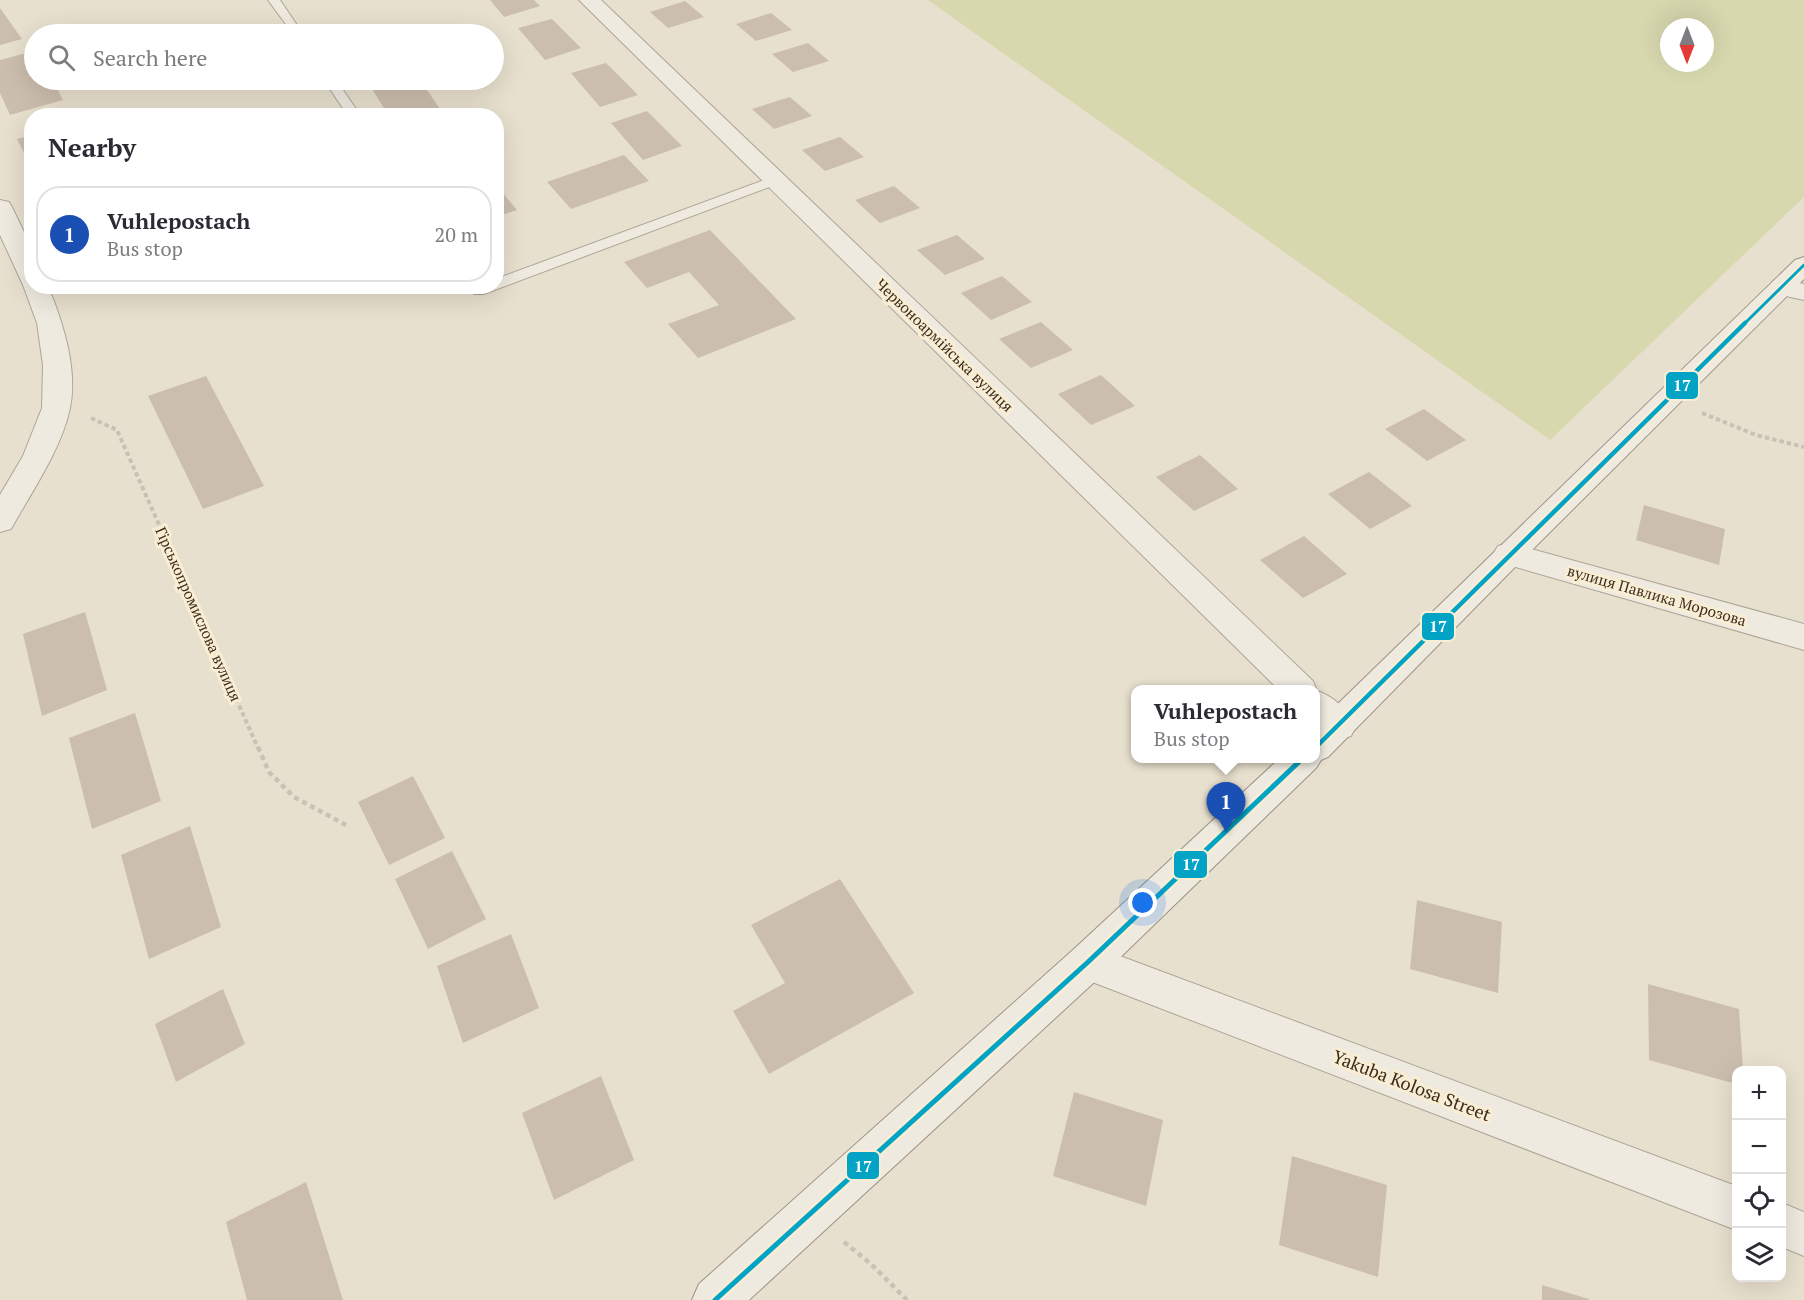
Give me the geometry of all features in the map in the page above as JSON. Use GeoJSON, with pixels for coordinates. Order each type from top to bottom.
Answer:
{"type":"FeatureCollection","features":[{"type":"Feature","properties":{"kind":"street","name":"Червоноармійська вулиця"},"geometry":{"type":"LineString","coordinates":[[589,0],[1296,685]]}},
{"type":"Feature","properties":{"kind":"street"},"geometry":{"type":"LineString","coordinates":[[0,207],[24,261]]}},
{"type":"Feature","properties":{"kind":"street"},"geometry":{"type":"LineString","coordinates":[[1324,726],[1509,554],[1668,398],[1793,289],[1804,266]]}},
{"type":"Feature","properties":{"kind":"street"},"geometry":{"type":"LineString","coordinates":[[0,520],[38,456],[56,408],[57,364],[50,323],[38,294]]}},
{"type":"Feature","properties":{"kind":"street","name":"вулиця Павлика Морозова"},"geometry":{"type":"LineString","coordinates":[[1509,554],[1804,637]]}},
{"type":"Feature","properties":{"kind":"street"},"geometry":{"type":"LineString","coordinates":[[715,1300],[809,1212],[1088,962],[1300,763]]}},
{"type":"Feature","properties":{"kind":"street","name":"Yakuba Kolosa Street"},"geometry":{"type":"LineString","coordinates":[[1088,962],[1732,1206]]}},
{"type":"Feature","properties":{"kind":"street"},"geometry":{"type":"LineString","coordinates":[[1786,1227],[1804,1234]]}},
{"type":"Feature","properties":{"kind":"lane"},"geometry":{"type":"LineString","coordinates":[[274,0],[291,24]]}},
{"type":"Feature","properties":{"kind":"lane"},"geometry":{"type":"LineString","coordinates":[[337,90],[349,108]]}},
{"type":"Feature","properties":{"kind":"lane"},"geometry":{"type":"LineString","coordinates":[[504,281],[775,180]]}},
{"type":"Feature","properties":{"kind":"path"},"geometry":{"type":"LineString","coordinates":[[1668,398],[1756,435],[1804,447]]}},
{"type":"Feature","properties":{"kind":"path","name":"Гірськопромислова вулиця"},"geometry":{"type":"LineString","coordinates":[[56,408],[100,421],[117,430],[269,771],[294,796],[346,825]]}},
{"type":"Feature","properties":{"kind":"path"},"geometry":{"type":"LineString","coordinates":[[809,1212],[871,1264],[907,1300]]}},
{"type":"Feature","properties":{"kind":"green space"},"geometry":{"type":"Polygon","coordinates":[[[928,0],[1804,0],[1804,197],[1550,440],[928,0]]]}},
{"type":"Feature","properties":{"kind":"building"},"geometry":{"type":"Polygon","coordinates":[[[490,0],[534,0],[540,6],[504,17],[490,0]]]}},
{"type":"Feature","properties":{"kind":"building"},"geometry":{"type":"Polygon","coordinates":[[[685,1],[704,17],[668,28],[650,12],[685,1]]]}},
{"type":"Feature","properties":{"kind":"building"},"geometry":{"type":"Polygon","coordinates":[[[0,8],[22,39],[0,45],[0,8]]]}},
{"type":"Feature","properties":{"kind":"building"},"geometry":{"type":"Polygon","coordinates":[[[771,13],[792,30],[756,41],[736,24],[771,13]]]}},
{"type":"Feature","properties":{"kind":"building"},"geometry":{"type":"Polygon","coordinates":[[[552,19],[581,48],[545,60],[518,28],[552,19]]]}},
{"type":"Feature","properties":{"kind":"building"},"geometry":{"type":"Polygon","coordinates":[[[808,43],[829,61],[793,72],[772,54],[808,43]]]}},
{"type":"Feature","properties":{"kind":"building"},"geometry":{"type":"Polygon","coordinates":[[[24,54],[24,90],[58,90],[63,100],[35,108],[24,108],[24,111],[10,115],[0,93],[0,60],[24,54]]]}},
{"type":"Feature","properties":{"kind":"building"},"geometry":{"type":"Polygon","coordinates":[[[606,63],[638,95],[600,107],[571,73],[606,63]]]}},
{"type":"Feature","properties":{"kind":"building"},"geometry":{"type":"Polygon","coordinates":[[[373,90],[427,90],[439,108],[384,108],[373,90]]]}},
{"type":"Feature","properties":{"kind":"building"},"geometry":{"type":"Polygon","coordinates":[[[790,97],[812,116],[774,129],[752,109],[790,97]]]}},
{"type":"Feature","properties":{"kind":"building"},"geometry":{"type":"Polygon","coordinates":[[[647,111],[682,146],[643,160],[611,123],[647,111]]]}},
{"type":"Feature","properties":{"kind":"building"},"geometry":{"type":"Polygon","coordinates":[[[24,137],[24,153],[17,139],[24,137]]]}},
{"type":"Feature","properties":{"kind":"building"},"geometry":{"type":"Polygon","coordinates":[[[840,137],[864,157],[825,171],[802,150],[840,137]]]}},
{"type":"Feature","properties":{"kind":"building"},"geometry":{"type":"Polygon","coordinates":[[[624,155],[649,181],[571,209],[547,182],[624,155]]]}},
{"type":"Feature","properties":{"kind":"building"},"geometry":{"type":"Polygon","coordinates":[[[894,186],[920,208],[880,223],[855,200],[894,186]]]}},
{"type":"Feature","properties":{"kind":"building"},"geometry":{"type":"Polygon","coordinates":[[[504,195],[517,210],[504,214],[504,195]]]}},
{"type":"Feature","properties":{"kind":"building"},"geometry":{"type":"Polygon","coordinates":[[[710,230],[796,319],[698,358],[668,324],[719,305],[689,272],[647,288],[624,262],[710,230]]]}},
{"type":"Feature","properties":{"kind":"building"},"geometry":{"type":"Polygon","coordinates":[[[957,235],[985,259],[945,275],[917,250],[957,235]]]}},
{"type":"Feature","properties":{"kind":"building"},"geometry":{"type":"Polygon","coordinates":[[[1002,276],[1032,302],[991,320],[961,293],[1002,276]]]}},
{"type":"Feature","properties":{"kind":"building"},"geometry":{"type":"Polygon","coordinates":[[[1041,322],[1073,350],[1031,368],[999,339],[1041,322]]]}},
{"type":"Feature","properties":{"kind":"building"},"geometry":{"type":"Polygon","coordinates":[[[1101,375],[1135,406],[1091,425],[1058,394],[1101,375]]]}},
{"type":"Feature","properties":{"kind":"building"},"geometry":{"type":"Polygon","coordinates":[[[206,376],[264,486],[203,509],[148,396],[206,376]]]}},
{"type":"Feature","properties":{"kind":"building"},"geometry":{"type":"Polygon","coordinates":[[[1424,409],[1466,440],[1427,461],[1385,429],[1424,409]]]}},
{"type":"Feature","properties":{"kind":"building"},"geometry":{"type":"Polygon","coordinates":[[[1200,455],[1238,489],[1194,511],[1156,477],[1200,455]]]}},
{"type":"Feature","properties":{"kind":"building"},"geometry":{"type":"Polygon","coordinates":[[[1369,472],[1412,506],[1370,529],[1328,494],[1369,472]]]}},
{"type":"Feature","properties":{"kind":"building"},"geometry":{"type":"Polygon","coordinates":[[[1644,505],[1725,529],[1719,565],[1636,540],[1644,505]]]}},
{"type":"Feature","properties":{"kind":"building"},"geometry":{"type":"Polygon","coordinates":[[[1304,536],[1347,574],[1303,598],[1260,560],[1304,536]]]}},
{"type":"Feature","properties":{"kind":"building"},"geometry":{"type":"Polygon","coordinates":[[[85,612],[107,690],[42,716],[23,634],[85,612]]]}},
{"type":"Feature","properties":{"kind":"building"},"geometry":{"type":"Polygon","coordinates":[[[135,713],[161,801],[92,829],[69,738],[135,713]]]}},
{"type":"Feature","properties":{"kind":"building"},"geometry":{"type":"Polygon","coordinates":[[[413,776],[445,838],[389,865],[358,802],[413,776]]]}},
{"type":"Feature","properties":{"kind":"building"},"geometry":{"type":"Polygon","coordinates":[[[190,826],[221,927],[149,959],[121,855],[190,826]]]}},
{"type":"Feature","properties":{"kind":"building"},"geometry":{"type":"Polygon","coordinates":[[[452,851],[486,919],[428,949],[395,879],[452,851]]]}},
{"type":"Feature","properties":{"kind":"building"},"geometry":{"type":"Polygon","coordinates":[[[840,879],[914,993],[769,1074],[733,1011],[785,983],[751,925],[840,879]]]}},
{"type":"Feature","properties":{"kind":"building"},"geometry":{"type":"Polygon","coordinates":[[[1417,900],[1502,922],[1498,993],[1410,969],[1417,900]]]}},
{"type":"Feature","properties":{"kind":"building"},"geometry":{"type":"Polygon","coordinates":[[[511,934],[539,1008],[463,1043],[437,966],[511,934]]]}},
{"type":"Feature","properties":{"kind":"building"},"geometry":{"type":"Polygon","coordinates":[[[1648,984],[1739,1009],[1743,1066],[1732,1066],[1732,1083],[1649,1060],[1648,984]]]}},
{"type":"Feature","properties":{"kind":"building"},"geometry":{"type":"Polygon","coordinates":[[[223,989],[245,1044],[176,1082],[155,1024],[223,989]]]}},
{"type":"Feature","properties":{"kind":"building"},"geometry":{"type":"Polygon","coordinates":[[[601,1076],[634,1160],[554,1200],[522,1113],[601,1076]]]}},
{"type":"Feature","properties":{"kind":"building"},"geometry":{"type":"Polygon","coordinates":[[[1074,1092],[1163,1120],[1146,1206],[1053,1176],[1074,1092]]]}},
{"type":"Feature","properties":{"kind":"building"},"geometry":{"type":"Polygon","coordinates":[[[1292,1156],[1387,1185],[1378,1277],[1279,1245],[1292,1156]]]}},
{"type":"Feature","properties":{"kind":"building"},"geometry":{"type":"Polygon","coordinates":[[[306,1182],[343,1300],[247,1300],[226,1222],[306,1182]]]}},
{"type":"Feature","properties":{"kind":"building"},"geometry":{"type":"Polygon","coordinates":[[[1542,1285],[1589,1299],[1589,1300],[1542,1300],[1542,1285]]]}},
{"type":"Feature","properties":{"kind":"transit line","name":"17"},"geometry":{"type":"LineString","coordinates":[[1320,743],[1804,265]]}},
{"type":"Feature","properties":{"kind":"transit line","name":"17"},"geometry":{"type":"LineString","coordinates":[[715,1300],[1088,962],[1298,763]]}},
{"type":"Feature","properties":{"kind":"place","name":"Vuhlepostach"},"geometry":{"type":"Point","coordinates":[1226,832]}}]}
